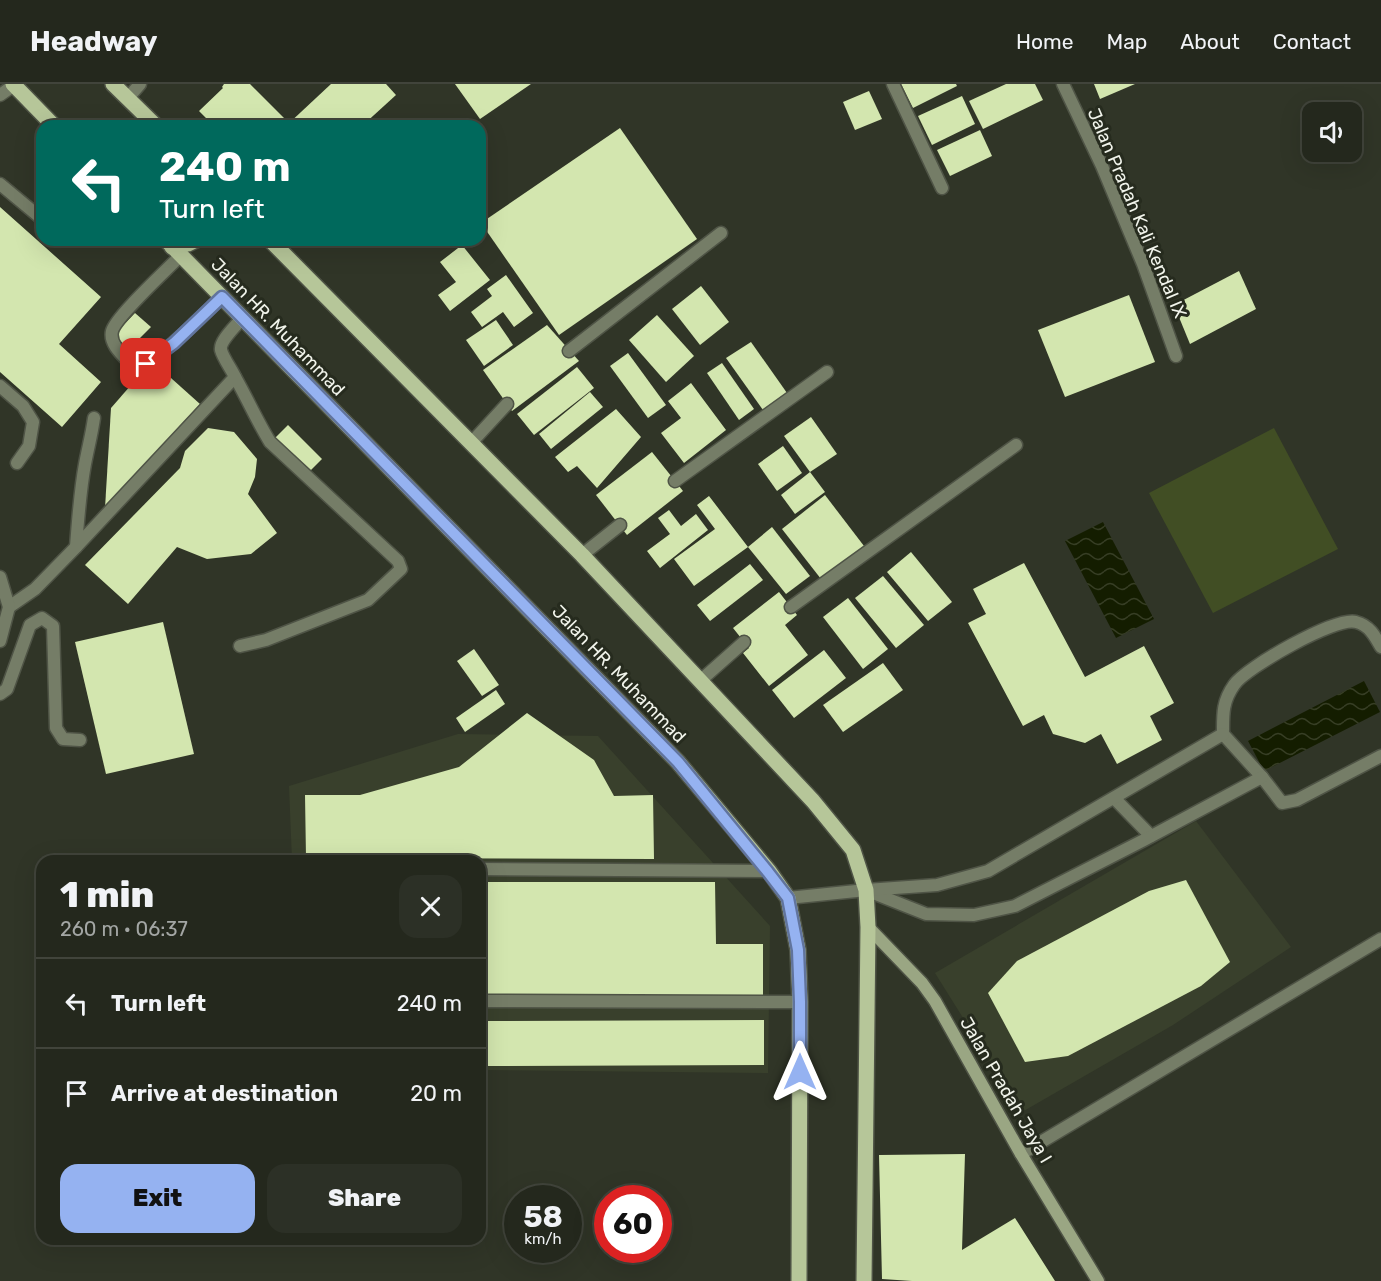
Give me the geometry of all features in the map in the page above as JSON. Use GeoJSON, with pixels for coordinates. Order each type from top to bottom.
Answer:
{"type":"FeatureCollection","features":[{"type":"Feature","properties":{"kind":"main road"},"geometry":{"type":"LineString","coordinates":[[113,84],[150,120]]}},
{"type":"Feature","properties":{"kind":"main road"},"geometry":{"type":"LineString","coordinates":[[14,85],[48,120]]}},
{"type":"Feature","properties":{"kind":"main road"},"geometry":{"type":"LineString","coordinates":[[276,246],[582,555],[813,801],[854,850],[866,890],[868,927],[864,1281]]}},
{"type":"Feature","properties":{"kind":"main road","name":"Jalan HR. Muhammad"},"geometry":{"type":"LineString","coordinates":[[173,247],[678,762],[788,898],[798,950],[800,1002],[799,1281]]}},
{"type":"Feature","properties":{"kind":"street"},"geometry":{"type":"LineString","coordinates":[[128,98],[140,84]]}},
{"type":"Feature","properties":{"kind":"street"},"geometry":{"type":"LineString","coordinates":[[893,84],[942,188]]}},
{"type":"Feature","properties":{"kind":"street","name":"Jalan Pradah Kali Kendal IX"},"geometry":{"type":"LineString","coordinates":[[1063,84],[1102,166],[1143,264],[1176,356]]}},
{"type":"Feature","properties":{"kind":"street"},"geometry":{"type":"LineString","coordinates":[[0,95],[14,85]]}},
{"type":"Feature","properties":{"kind":"street"},"geometry":{"type":"LineString","coordinates":[[0,184],[36,214]]}},
{"type":"Feature","properties":{"kind":"street"},"geometry":{"type":"LineString","coordinates":[[569,351],[722,232]]}},
{"type":"Feature","properties":{"kind":"street"},"geometry":{"type":"LineString","coordinates":[[173,247],[112,330],[113,341],[119,352],[129,362],[146,364],[174,343],[222,297]]}},
{"type":"Feature","properties":{"kind":"street"},"geometry":{"type":"LineString","coordinates":[[240,646],[266,640],[368,600],[401,566],[270,442],[261,428],[258,418],[221,350],[225,339],[243,318]]}},
{"type":"Feature","properties":{"kind":"street"},"geometry":{"type":"LineString","coordinates":[[675,481],[827,372]]}},
{"type":"Feature","properties":{"kind":"street"},"geometry":{"type":"LineString","coordinates":[[9,607],[35,589],[235,377]]}},
{"type":"Feature","properties":{"kind":"street"},"geometry":{"type":"LineString","coordinates":[[0,386],[23,406],[33,422],[29,446],[17,463]]}},
{"type":"Feature","properties":{"kind":"street"},"geometry":{"type":"LineString","coordinates":[[471,443],[507,404]]}},
{"type":"Feature","properties":{"kind":"street"},"geometry":{"type":"LineString","coordinates":[[76,547],[84,471],[94,418]]}},
{"type":"Feature","properties":{"kind":"street"},"geometry":{"type":"LineString","coordinates":[[791,607],[1016,446]]}},
{"type":"Feature","properties":{"kind":"street"},"geometry":{"type":"LineString","coordinates":[[582,555],[620,525]]}},
{"type":"Feature","properties":{"kind":"street"},"geometry":{"type":"LineString","coordinates":[[0,577],[9,607],[0,641]]}},
{"type":"Feature","properties":{"kind":"street"},"geometry":{"type":"LineString","coordinates":[[0,694],[7,689],[30,625],[42,618],[53,626],[56,728],[63,739],[80,740]]}},
{"type":"Feature","properties":{"kind":"street"},"geometry":{"type":"LineString","coordinates":[[1381,647],[1371,630],[1354,621],[1335,624],[1294,643],[1257,666],[1234,684],[1222,709],[1223,734],[1282,803],[1297,800],[1381,756]]}},
{"type":"Feature","properties":{"kind":"street"},"geometry":{"type":"LineString","coordinates":[[700,681],[744,642]]}},
{"type":"Feature","properties":{"kind":"street"},"geometry":{"type":"LineString","coordinates":[[788,898],[936,885],[988,871],[1223,734]]}},
{"type":"Feature","properties":{"kind":"street"},"geometry":{"type":"LineString","coordinates":[[866,890],[926,914],[975,915],[1015,906],[1262,777]]}},
{"type":"Feature","properties":{"kind":"street"},"geometry":{"type":"LineString","coordinates":[[1114,798],[1151,836]]}},
{"type":"Feature","properties":{"kind":"street"},"geometry":{"type":"LineString","coordinates":[[486,869],[768,872]]}},
{"type":"Feature","properties":{"kind":"street","name":"Jalan Pradah Jaya I"},"geometry":{"type":"LineString","coordinates":[[868,927],[922,983],[935,1001],[1021,1154],[1098,1281]]}},
{"type":"Feature","properties":{"kind":"street"},"geometry":{"type":"LineString","coordinates":[[1021,1154],[1381,939]]}},
{"type":"Feature","properties":{"kind":"street"},"geometry":{"type":"LineString","coordinates":[[486,1001],[800,1002]]}},
{"type":"Feature","properties":{"kind":"shaded area"},"geometry":{"type":"Polygon","coordinates":[[[1274,428],[1338,549],[1213,613],[1149,493],[1274,428]]]}},
{"type":"Feature","properties":{"kind":"shaded area"},"geometry":{"type":"Polygon","coordinates":[[[458,734],[598,736],[770,926],[768,1073],[486,1070],[486,855],[292,855],[289,786],[458,734]]]}},
{"type":"Feature","properties":{"kind":"shaded area"},"geometry":{"type":"Polygon","coordinates":[[[1196,821],[1291,947],[1173,1025],[1022,1112],[935,973],[1196,821]]]}},
{"type":"Feature","properties":{"kind":"water"},"geometry":{"type":"Polygon","coordinates":[[[1103,522],[1154,619],[1116,638],[1065,541],[1103,522]]]}},
{"type":"Feature","properties":{"kind":"water"},"geometry":{"type":"Polygon","coordinates":[[[1364,681],[1380,712],[1264,771],[1248,741],[1364,681]]]}},
{"type":"Feature","properties":{"kind":"building"},"geometry":{"type":"Polygon","coordinates":[[[224,84],[250,84],[285,119],[208,120],[199,111],[224,84]]]}},
{"type":"Feature","properties":{"kind":"building"},"geometry":{"type":"Polygon","coordinates":[[[331,84],[386,84],[396,95],[369,120],[292,120],[331,84]]]}},
{"type":"Feature","properties":{"kind":"building"},"geometry":{"type":"Polygon","coordinates":[[[455,84],[531,84],[480,119],[455,84]]]}},
{"type":"Feature","properties":{"kind":"building"},"geometry":{"type":"Polygon","coordinates":[[[901,84],[956,84],[957,86],[913,108],[901,84]]]}},
{"type":"Feature","properties":{"kind":"building"},"geometry":{"type":"Polygon","coordinates":[[[1006,84],[1035,84],[1043,100],[983,129],[969,101],[1006,84]]]}},
{"type":"Feature","properties":{"kind":"building"},"geometry":{"type":"Polygon","coordinates":[[[1094,84],[1135,84],[1100,99],[1094,84]]]}},
{"type":"Feature","properties":{"kind":"building"},"geometry":{"type":"Polygon","coordinates":[[[869,91],[882,119],[855,130],[843,102],[869,91]]]}},
{"type":"Feature","properties":{"kind":"building"},"geometry":{"type":"Polygon","coordinates":[[[962,96],[975,124],[932,145],[918,116],[962,96]]]}},
{"type":"Feature","properties":{"kind":"building"},"geometry":{"type":"Polygon","coordinates":[[[620,128],[697,239],[559,335],[486,230],[486,220],[620,128]]]}},
{"type":"Feature","properties":{"kind":"building"},"geometry":{"type":"Polygon","coordinates":[[[980,130],[992,156],[950,176],[937,150],[980,130]]]}},
{"type":"Feature","properties":{"kind":"building"},"geometry":{"type":"Polygon","coordinates":[[[0,207],[36,239],[36,246],[44,246],[101,297],[59,344],[101,382],[62,427],[0,372],[0,207]]]}},
{"type":"Feature","properties":{"kind":"building"},"geometry":{"type":"Polygon","coordinates":[[[463,246],[490,280],[450,311],[438,295],[456,282],[440,262],[463,246]]]}},
{"type":"Feature","properties":{"kind":"building"},"geometry":{"type":"Polygon","coordinates":[[[1239,271],[1256,309],[1190,344],[1174,305],[1239,271]]]}},
{"type":"Feature","properties":{"kind":"building"},"geometry":{"type":"Polygon","coordinates":[[[506,275],[533,313],[514,327],[503,312],[482,327],[471,312],[492,296],[487,289],[506,275]]]}},
{"type":"Feature","properties":{"kind":"building"},"geometry":{"type":"Polygon","coordinates":[[[701,286],[729,322],[700,345],[672,309],[701,286]]]}},
{"type":"Feature","properties":{"kind":"building"},"geometry":{"type":"Polygon","coordinates":[[[1129,295],[1155,362],[1065,397],[1038,330],[1129,295]]]}},
{"type":"Feature","properties":{"kind":"building"},"geometry":{"type":"Polygon","coordinates":[[[135,313],[151,327],[129,349],[114,335],[135,313]]]}},
{"type":"Feature","properties":{"kind":"building"},"geometry":{"type":"Polygon","coordinates":[[[657,315],[694,356],[666,382],[629,340],[657,315]]]}},
{"type":"Feature","properties":{"kind":"building"},"geometry":{"type":"Polygon","coordinates":[[[496,320],[513,345],[484,366],[466,340],[496,320]]]}},
{"type":"Feature","properties":{"kind":"building"},"geometry":{"type":"Polygon","coordinates":[[[547,325],[579,361],[512,411],[483,370],[547,325]]]}},
{"type":"Feature","properties":{"kind":"building"},"geometry":{"type":"Polygon","coordinates":[[[751,342],[787,393],[763,410],[726,358],[751,342]]]}},
{"type":"Feature","properties":{"kind":"building"},"geometry":{"type":"Polygon","coordinates":[[[628,353],[666,405],[648,418],[610,366],[628,353]]]}},
{"type":"Feature","properties":{"kind":"building"},"geometry":{"type":"Polygon","coordinates":[[[152,361],[200,404],[105,508],[111,408],[152,361]]]}},
{"type":"Feature","properties":{"kind":"building"},"geometry":{"type":"Polygon","coordinates":[[[722,363],[754,409],[739,420],[707,373],[722,363]]]}},
{"type":"Feature","properties":{"kind":"building"},"geometry":{"type":"Polygon","coordinates":[[[577,367],[594,388],[534,435],[517,414],[577,367]]]}},
{"type":"Feature","properties":{"kind":"building"},"geometry":{"type":"Polygon","coordinates":[[[691,383],[726,430],[684,463],[661,433],[681,418],[668,401],[691,383]]]}},
{"type":"Feature","properties":{"kind":"building"},"geometry":{"type":"Polygon","coordinates":[[[590,392],[603,407],[551,449],[539,434],[590,392]]]}},
{"type":"Feature","properties":{"kind":"building"},"geometry":{"type":"Polygon","coordinates":[[[616,409],[641,437],[597,488],[577,466],[568,472],[555,457],[616,409]]]}},
{"type":"Feature","properties":{"kind":"building"},"geometry":{"type":"Polygon","coordinates":[[[811,417],[837,454],[810,472],[784,436],[811,417]]]}},
{"type":"Feature","properties":{"kind":"building"},"geometry":{"type":"Polygon","coordinates":[[[288,425],[322,459],[308,473],[274,439],[288,425]]]}},
{"type":"Feature","properties":{"kind":"building"},"geometry":{"type":"Polygon","coordinates":[[[208,428],[234,432],[257,459],[255,477],[248,494],[277,533],[251,554],[207,559],[177,547],[128,604],[85,565],[180,468],[185,451],[208,428]]]}},
{"type":"Feature","properties":{"kind":"building"},"geometry":{"type":"Polygon","coordinates":[[[783,446],[802,473],[777,491],[758,464],[783,446]]]}},
{"type":"Feature","properties":{"kind":"building"},"geometry":{"type":"Polygon","coordinates":[[[652,452],[683,491],[627,535],[596,495],[652,452]]]}},
{"type":"Feature","properties":{"kind":"building"},"geometry":{"type":"Polygon","coordinates":[[[810,472],[825,492],[795,514],[781,495],[810,472]]]}},
{"type":"Feature","properties":{"kind":"building"},"geometry":{"type":"Polygon","coordinates":[[[825,495],[864,546],[821,579],[782,529],[825,495]]]}},
{"type":"Feature","properties":{"kind":"building"},"geometry":{"type":"Polygon","coordinates":[[[709,496],[748,547],[694,586],[674,559],[715,529],[697,505],[709,496]]]}},
{"type":"Feature","properties":{"kind":"building"},"geometry":{"type":"Polygon","coordinates":[[[669,510],[681,526],[696,514],[708,530],[660,568],[647,551],[670,534],[658,518],[669,510]]]}},
{"type":"Feature","properties":{"kind":"building"},"geometry":{"type":"Polygon","coordinates":[[[772,527],[810,576],[786,594],[748,547],[772,527]]]}},
{"type":"Feature","properties":{"kind":"building"},"geometry":{"type":"Polygon","coordinates":[[[911,552],[952,602],[928,621],[887,572],[911,552]]]}},
{"type":"Feature","properties":{"kind":"building"},"geometry":{"type":"Polygon","coordinates":[[[1024,563],[1085,677],[1144,646],[1174,703],[1150,716],[1162,740],[1117,764],[1101,734],[1085,743],[1053,734],[1044,715],[1023,726],[968,623],[986,614],[973,589],[1024,563]]]}},
{"type":"Feature","properties":{"kind":"building"},"geometry":{"type":"Polygon","coordinates":[[[750,564],[763,580],[710,621],[697,605],[750,564]]]}},
{"type":"Feature","properties":{"kind":"building"},"geometry":{"type":"Polygon","coordinates":[[[883,576],[924,625],[896,648],[855,598],[883,576]]]}},
{"type":"Feature","properties":{"kind":"building"},"geometry":{"type":"Polygon","coordinates":[[[779,592],[797,615],[785,625],[808,655],[769,686],[743,653],[749,648],[733,628],[779,592]]]}},
{"type":"Feature","properties":{"kind":"building"},"geometry":{"type":"Polygon","coordinates":[[[848,598],[888,649],[863,669],[823,617],[848,598]]]}},
{"type":"Feature","properties":{"kind":"building"},"geometry":{"type":"Polygon","coordinates":[[[163,622],[194,754],[106,774],[75,642],[163,622]]]}},
{"type":"Feature","properties":{"kind":"building"},"geometry":{"type":"Polygon","coordinates":[[[474,649],[499,685],[482,696],[457,661],[474,649]]]}},
{"type":"Feature","properties":{"kind":"building"},"geometry":{"type":"Polygon","coordinates":[[[824,650],[846,678],[794,718],[772,690],[824,650]]]}},
{"type":"Feature","properties":{"kind":"building"},"geometry":{"type":"Polygon","coordinates":[[[883,663],[903,690],[843,732],[823,705],[883,663]]]}},
{"type":"Feature","properties":{"kind":"building"},"geometry":{"type":"Polygon","coordinates":[[[496,690],[505,704],[465,732],[456,718],[496,690]]]}},
{"type":"Feature","properties":{"kind":"building"},"geometry":{"type":"Polygon","coordinates":[[[527,713],[594,760],[614,796],[653,795],[654,859],[486,859],[486,855],[306,855],[305,795],[360,795],[459,767],[527,713]]]}},
{"type":"Feature","properties":{"kind":"building"},"geometry":{"type":"Polygon","coordinates":[[[1186,880],[1230,962],[1201,986],[1068,1056],[1025,1062],[988,993],[1017,961],[1149,891],[1186,880]]]}},
{"type":"Feature","properties":{"kind":"building"},"geometry":{"type":"Polygon","coordinates":[[[486,882],[715,882],[716,944],[763,944],[763,998],[486,997],[486,882]]]}},
{"type":"Feature","properties":{"kind":"building"},"geometry":{"type":"Polygon","coordinates":[[[764,1020],[764,1065],[486,1066],[486,1021],[764,1020]]]}},
{"type":"Feature","properties":{"kind":"building"},"geometry":{"type":"Polygon","coordinates":[[[965,1154],[962,1250],[1015,1218],[1055,1281],[882,1279],[879,1155],[965,1154]]]}},
{"type":"Feature","properties":{"kind":"route"},"geometry":{"type":"LineString","coordinates":[[146,364],[174,343],[222,297],[678,762],[788,898],[798,950],[800,1072]]}}]}
